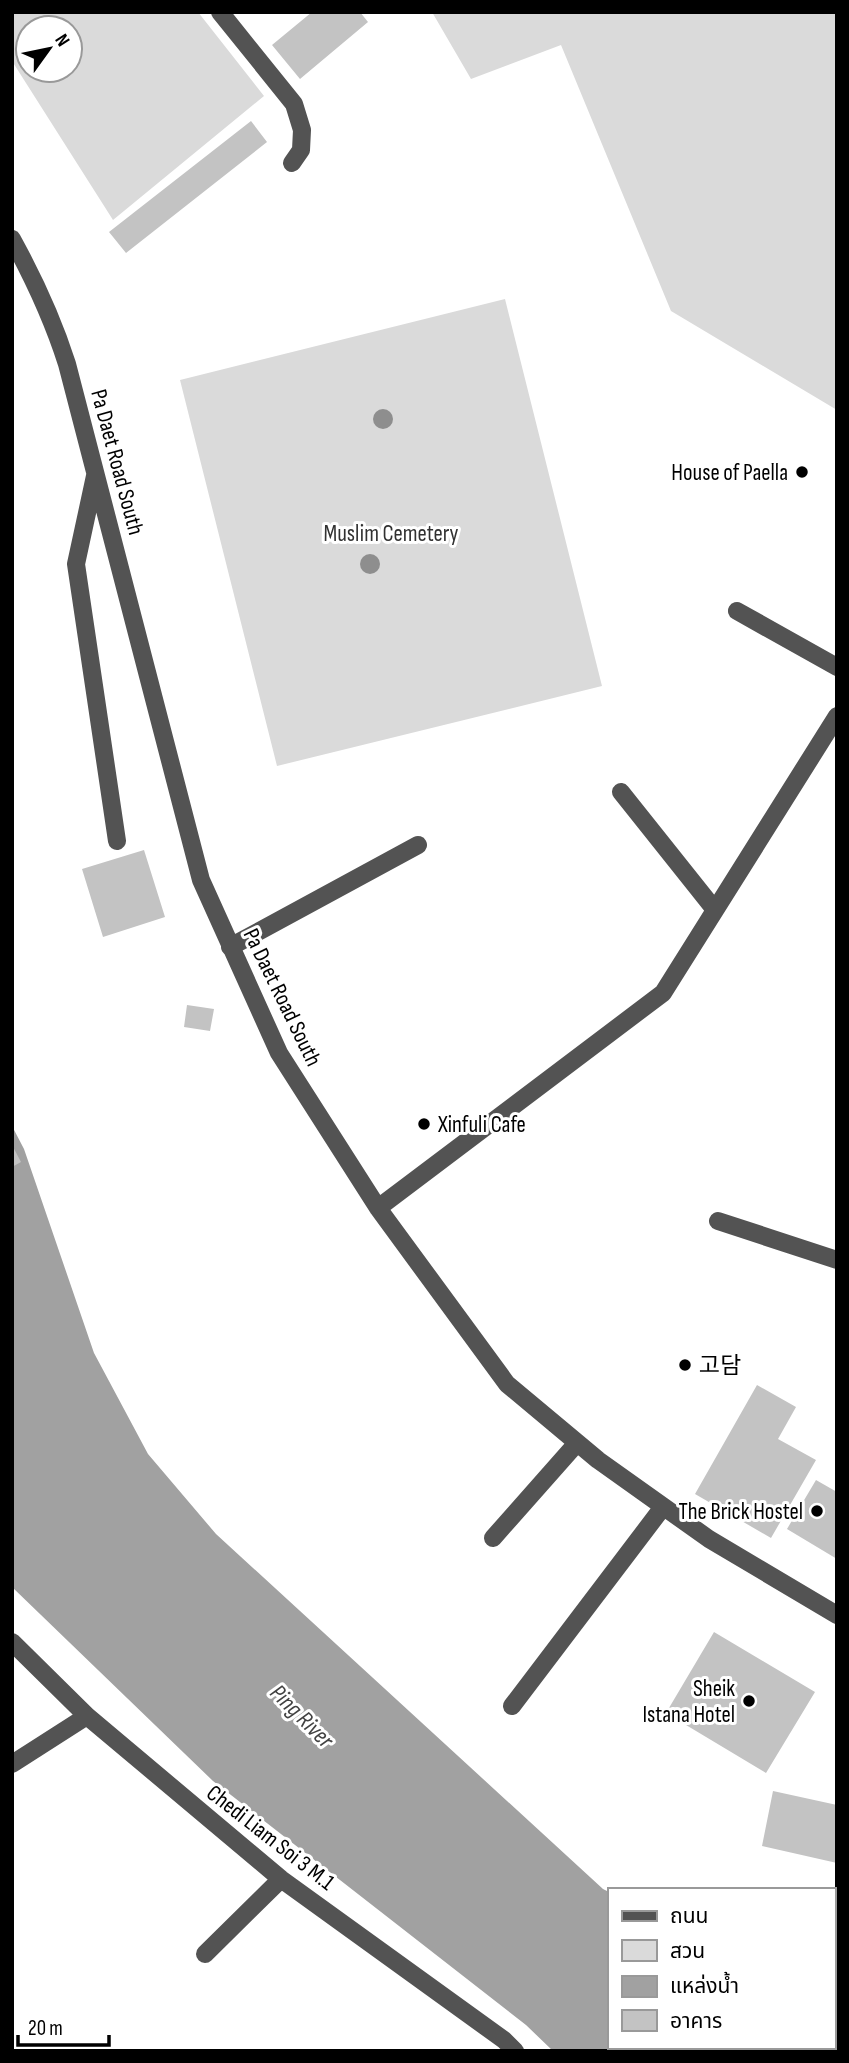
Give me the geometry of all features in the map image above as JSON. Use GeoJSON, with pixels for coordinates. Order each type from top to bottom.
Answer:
{"type":"FeatureCollection","features":[{"type":"Feature","properties":{"kind":"street"},"geometry":{"type":"LineString","coordinates":[[220,12],[294,104],[302,130],[301,150],[292,163]]}},
{"type":"Feature","properties":{"kind":"street","name":"Pa Daet Road South"},"geometry":{"type":"LineString","coordinates":[[12,239],[32,275],[57,333],[201,880],[279,1053],[378,1208],[507,1384],[577,1443],[663,1507],[709,1539],[837,1615]]}},
{"type":"Feature","properties":{"kind":"street"},"geometry":{"type":"LineString","coordinates":[[96,473],[76,564],[117,841]]}},
{"type":"Feature","properties":{"kind":"street"},"geometry":{"type":"LineString","coordinates":[[737,611],[837,667]]}},
{"type":"Feature","properties":{"kind":"street"},"geometry":{"type":"LineString","coordinates":[[378,1208],[663,993],[837,716]]}},
{"type":"Feature","properties":{"kind":"street"},"geometry":{"type":"LineString","coordinates":[[621,792],[715,910]]}},
{"type":"Feature","properties":{"kind":"street"},"geometry":{"type":"LineString","coordinates":[[230,947],[418,845]]}},
{"type":"Feature","properties":{"kind":"street"},"geometry":{"type":"LineString","coordinates":[[718,1221],[837,1260]]}},
{"type":"Feature","properties":{"kind":"street"},"geometry":{"type":"LineString","coordinates":[[493,1538],[577,1443]]}},
{"type":"Feature","properties":{"kind":"street"},"geometry":{"type":"LineString","coordinates":[[512,1706],[663,1507]]}},
{"type":"Feature","properties":{"kind":"street","name":"Chedi Liam Soi 3 M.1"},"geometry":{"type":"LineString","coordinates":[[15,1647],[87,1716],[281,1879],[515,2051]]}},
{"type":"Feature","properties":{"kind":"street"},"geometry":{"type":"LineString","coordinates":[[12,1764],[87,1716]]}},
{"type":"Feature","properties":{"kind":"street"},"geometry":{"type":"LineString","coordinates":[[205,1954],[281,1879]]}},
{"type":"Feature","properties":{"kind":"green space"},"geometry":{"type":"Polygon","coordinates":[[[12,12],[198,12],[264,96],[113,220],[27,84],[84,84],[84,14],[14,14],[14,64],[12,12]]]}},
{"type":"Feature","properties":{"kind":"green space"},"geometry":{"type":"Polygon","coordinates":[[[432,12],[837,12],[837,410],[671,311],[561,45],[471,79],[432,12]]]}},
{"type":"Feature","properties":{"kind":"green space","name":"Muslim Cemetery"},"geometry":{"type":"Polygon","coordinates":[[[505,299],[602,686],[277,766],[180,380],[505,299]]]}},
{"type":"Feature","properties":{"kind":"water","name":"Ping River"},"geometry":{"type":"Polygon","coordinates":[[[12,1126],[24,1149],[94,1353],[148,1454],[216,1534],[608,1892],[608,2049],[835,2049],[835,2003],[837,2051],[553,2051],[526,2025],[213,1781],[12,1587],[12,1126]]]}},
{"type":"Feature","properties":{"kind":"building"},"geometry":{"type":"Polygon","coordinates":[[[312,12],[360,12],[368,22],[300,79],[272,45],[312,12]]]}},
{"type":"Feature","properties":{"kind":"building"},"geometry":{"type":"Polygon","coordinates":[[[251,121],[267,142],[126,253],[109,232],[251,121]]]}},
{"type":"Feature","properties":{"kind":"building"},"geometry":{"type":"Polygon","coordinates":[[[144,850],[165,917],[103,937],[82,869],[144,850]]]}},
{"type":"Feature","properties":{"kind":"building"},"geometry":{"type":"Polygon","coordinates":[[[187,1005],[214,1009],[210,1031],[184,1027],[187,1005]]]}},
{"type":"Feature","properties":{"kind":"building"},"geometry":{"type":"Polygon","coordinates":[[[12,1145],[21,1162],[12,1167],[12,1145]]]}},
{"type":"Feature","properties":{"kind":"building"},"geometry":{"type":"Polygon","coordinates":[[[757,1385],[796,1407],[778,1439],[816,1460],[771,1538],[695,1494],[757,1385]]]}},
{"type":"Feature","properties":{"kind":"building","name":"The Brick Hostel"},"geometry":{"type":"Polygon","coordinates":[[[816,1480],[837,1492],[837,1559],[787,1529],[816,1480]]]}},
{"type":"Feature","properties":{"kind":"building"},"geometry":{"type":"Polygon","coordinates":[[[714,1632],[815,1692],[766,1773],[666,1713],[714,1632]]]}},
{"type":"Feature","properties":{"kind":"building"},"geometry":{"type":"Polygon","coordinates":[[[773,1791],[837,1805],[837,1863],[762,1846],[773,1791]]]}},
{"type":"Feature","properties":{"kind":"place","name":"House of Paella"},"geometry":{"type":"Point","coordinates":[802,472]}},
{"type":"Feature","properties":{"kind":"place","name":"Xinfuli Cafe"},"geometry":{"type":"Point","coordinates":[424,1124]}},
{"type":"Feature","properties":{"kind":"place","name":"고담"},"geometry":{"type":"Point","coordinates":[685,1365]}},
{"type":"Feature","properties":{"kind":"place","name":"The Brick Hostel"},"geometry":{"type":"Point","coordinates":[817,1511]}},
{"type":"Feature","properties":{"kind":"place","name":"Sheik Istana Hotel"},"geometry":{"type":"Point","coordinates":[749,1701]}}]}
